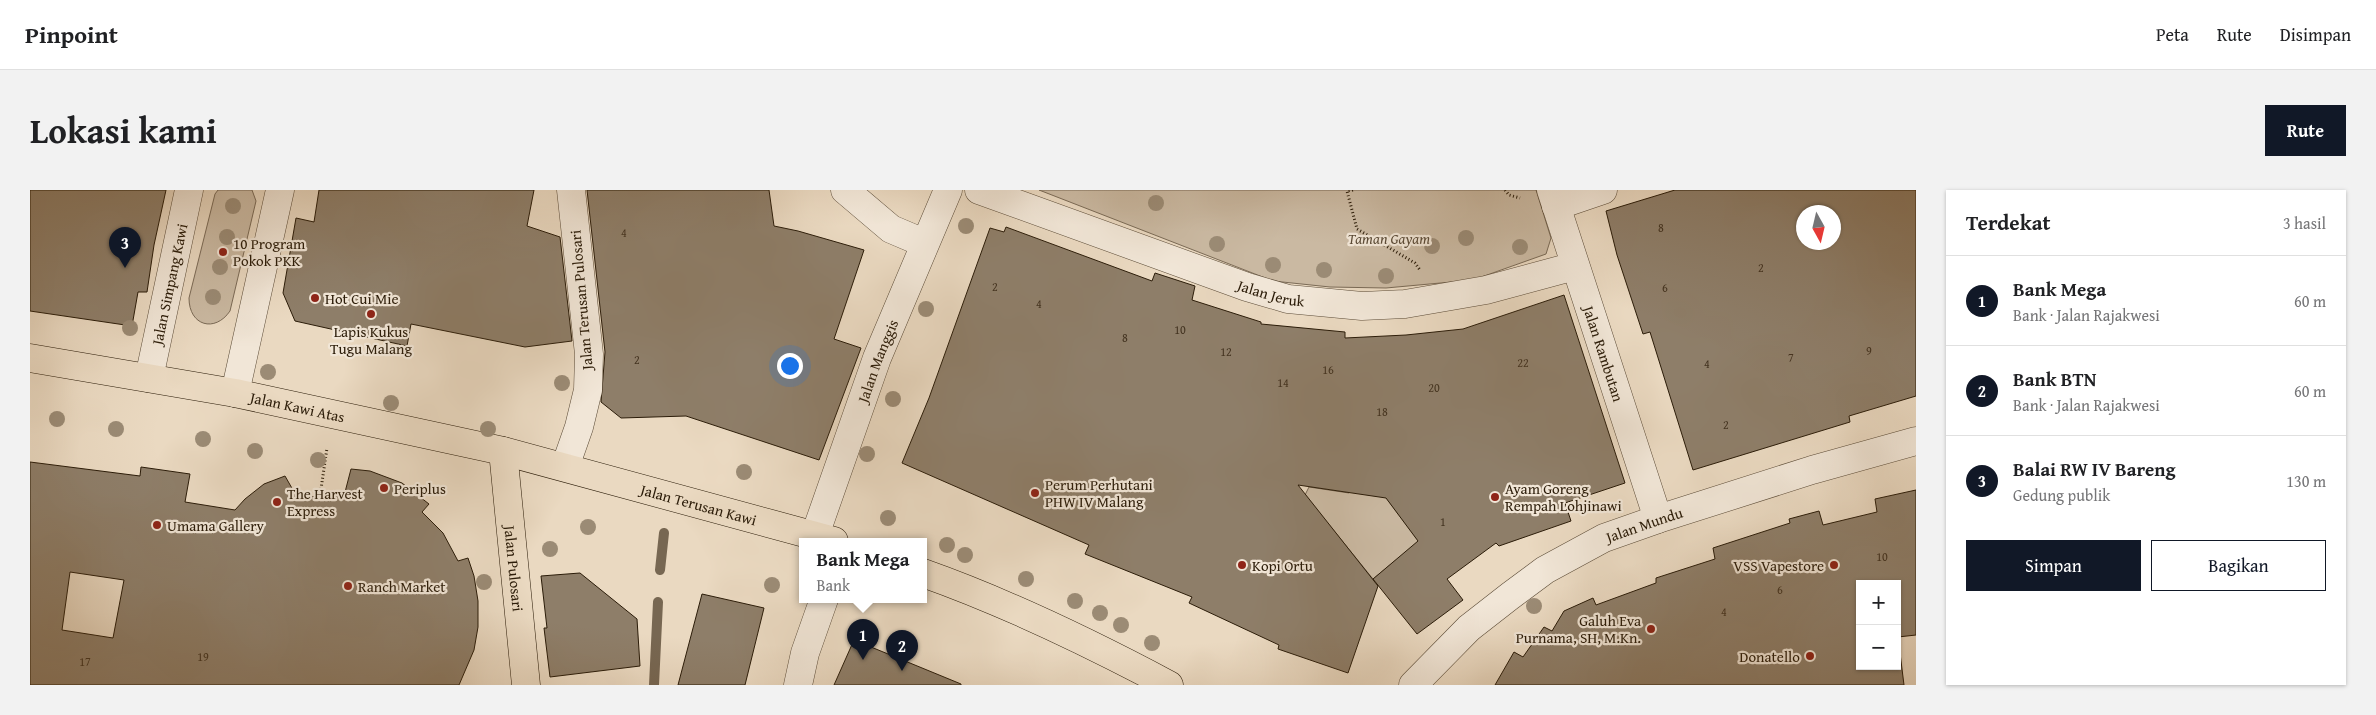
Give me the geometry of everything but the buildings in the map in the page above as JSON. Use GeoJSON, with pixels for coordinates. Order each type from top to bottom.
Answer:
{"type":"FeatureCollection","features":[{"type":"Feature","properties":{"kind":"main road","name":"Jalan Kawi Atas"},"geometry":{"type":"LineString","coordinates":[[30,358],[235,392],[503,451],[565,467]]}},
{"type":"Feature","properties":{"kind":"main road","name":"Jalan Pulosari"},"geometry":{"type":"LineString","coordinates":[[503,451],[526,685]]}},
{"type":"Feature","properties":{"kind":"main road","name":"Jalan Terusan Kawi"},"geometry":{"type":"LineString","coordinates":[[565,467],[825,538]]}},
{"type":"Feature","properties":{"kind":"main road"},"geometry":{"type":"LineString","coordinates":[[927,574],[965,588],[1035,619],[1169,685]]}},
{"type":"Feature","properties":{"kind":"street","name":"Jalan Simpang Kawi"},"geometry":{"type":"LineString","coordinates":[[149,378],[189,190]]}},
{"type":"Feature","properties":{"kind":"street"},"geometry":{"type":"LineString","coordinates":[[235,392],[280,190]]}},
{"type":"Feature","properties":{"kind":"street","name":"Jalan Terusan Pulosari"},"geometry":{"type":"LineString","coordinates":[[565,467],[579,427],[588,390],[589,354],[571,190]]}},
{"type":"Feature","properties":{"kind":"street"},"geometry":{"type":"LineString","coordinates":[[846,190],[891,229],[924,243]]}},
{"type":"Feature","properties":{"kind":"street","name":"Jalan Manggis"},"geometry":{"type":"LineString","coordinates":[[825,538],[877,358],[948,190]]}},
{"type":"Feature","properties":{"kind":"street","name":"Jalan Jeruk"},"geometry":{"type":"LineString","coordinates":[[979,190],[1247,288],[1288,299],[1362,306],[1429,302],[1486,290],[1575,266]]}},
{"type":"Feature","properties":{"kind":"street"},"geometry":{"type":"LineString","coordinates":[[1553,198],[1603,190]]}},
{"type":"Feature","properties":{"kind":"street","name":"Jalan Rambutan"},"geometry":{"type":"LineString","coordinates":[[1553,198],[1658,519]]}},
{"type":"Feature","properties":{"kind":"street","name":"Jalan Mundu"},"geometry":{"type":"LineString","coordinates":[[1413,685],[1469,628],[1545,570],[1604,538],[1812,470],[1916,440]]}},
{"type":"Feature","properties":{"kind":"street"},"geometry":{"type":"LineString","coordinates":[[798,685],[805,652],[823,603]]}},
{"type":"Feature","properties":{"kind":"path"},"geometry":{"type":"LineString","coordinates":[[1354,190],[1347,191],[1357,228],[1415,263],[1424,276],[1429,302]]}},
{"type":"Feature","properties":{"kind":"path"},"geometry":{"type":"LineString","coordinates":[[320,496],[327,448]]}},
{"type":"Feature","properties":{"kind":"green space"},"geometry":{"type":"Polygon","coordinates":[[[218,190],[252,190],[256,201],[230,311],[224,318],[210,324],[198,320],[193,315],[189,298],[215,194],[218,190]]]}},
{"type":"Feature","properties":{"kind":"green space","name":"Taman Gayam"},"geometry":{"type":"Polygon","coordinates":[[[1039,190],[1536,190],[1551,238],[1546,254],[1473,280],[1386,288],[1330,287],[1273,281],[1039,190]]]}},
{"type":"Feature","properties":{"kind":"green space"},"geometry":{"type":"Polygon","coordinates":[[[1354,449],[1388,451],[1387,499],[1436,563],[1396,560],[1373,579],[1305,495],[1309,487],[1349,493],[1354,449]]]}},
{"type":"Feature","properties":{"kind":"waterway"},"geometry":{"type":"LineString","coordinates":[[660,570],[664,533]]}},
{"type":"Feature","properties":{"kind":"waterway"},"geometry":{"type":"LineString","coordinates":[[654,685],[658,602]]}},
{"type":"Feature","properties":{"kind":"place","name":"10 Program Pokok PKK"},"geometry":{"type":"Point","coordinates":[223,252]}},
{"type":"Feature","properties":{"kind":"place","name":"Balai RW IV Bareng"},"geometry":{"type":"Point","coordinates":[125,268]}},
{"type":"Feature","properties":{"kind":"place","name":"Hot Cui Mie"},"geometry":{"type":"Point","coordinates":[315,298]}},
{"type":"Feature","properties":{"kind":"place","name":"Lapis Kukus Tugu Malang"},"geometry":{"type":"Point","coordinates":[371,314]}},
{"type":"Feature","properties":{"kind":"place","name":"Periplus"},"geometry":{"type":"Point","coordinates":[384,488]}},
{"type":"Feature","properties":{"kind":"place","name":"Perum Perhutani PHW IV Malang"},"geometry":{"type":"Point","coordinates":[1035,493]}},
{"type":"Feature","properties":{"kind":"place","name":"Ayam Goreng Rempah Lohjinawi"},"geometry":{"type":"Point","coordinates":[1495,497]}},
{"type":"Feature","properties":{"kind":"place","name":"The Harvest Express"},"geometry":{"type":"Point","coordinates":[277,502]}},
{"type":"Feature","properties":{"kind":"place","name":"Umama Gallery"},"geometry":{"type":"Point","coordinates":[157,525]}},
{"type":"Feature","properties":{"kind":"place","name":"Kopi Ortu"},"geometry":{"type":"Point","coordinates":[1242,565]}},
{"type":"Feature","properties":{"kind":"place","name":"VSS Vapestore"},"geometry":{"type":"Point","coordinates":[1834,565]}},
{"type":"Feature","properties":{"kind":"place","name":"Ranch Market"},"geometry":{"type":"Point","coordinates":[348,586]}},
{"type":"Feature","properties":{"kind":"place","name":"Galuh Eva Purnama, SH, M.Kn."},"geometry":{"type":"Point","coordinates":[1651,629]}},
{"type":"Feature","properties":{"kind":"place","name":"Donatello"},"geometry":{"type":"Point","coordinates":[1810,656]}},
{"type":"Feature","properties":{"kind":"place","name":"Bank Mega"},"geometry":{"type":"Point","coordinates":[863,660]}},
{"type":"Feature","properties":{"kind":"place","name":"Bank BTN"},"geometry":{"type":"Point","coordinates":[902,671]}}]}
